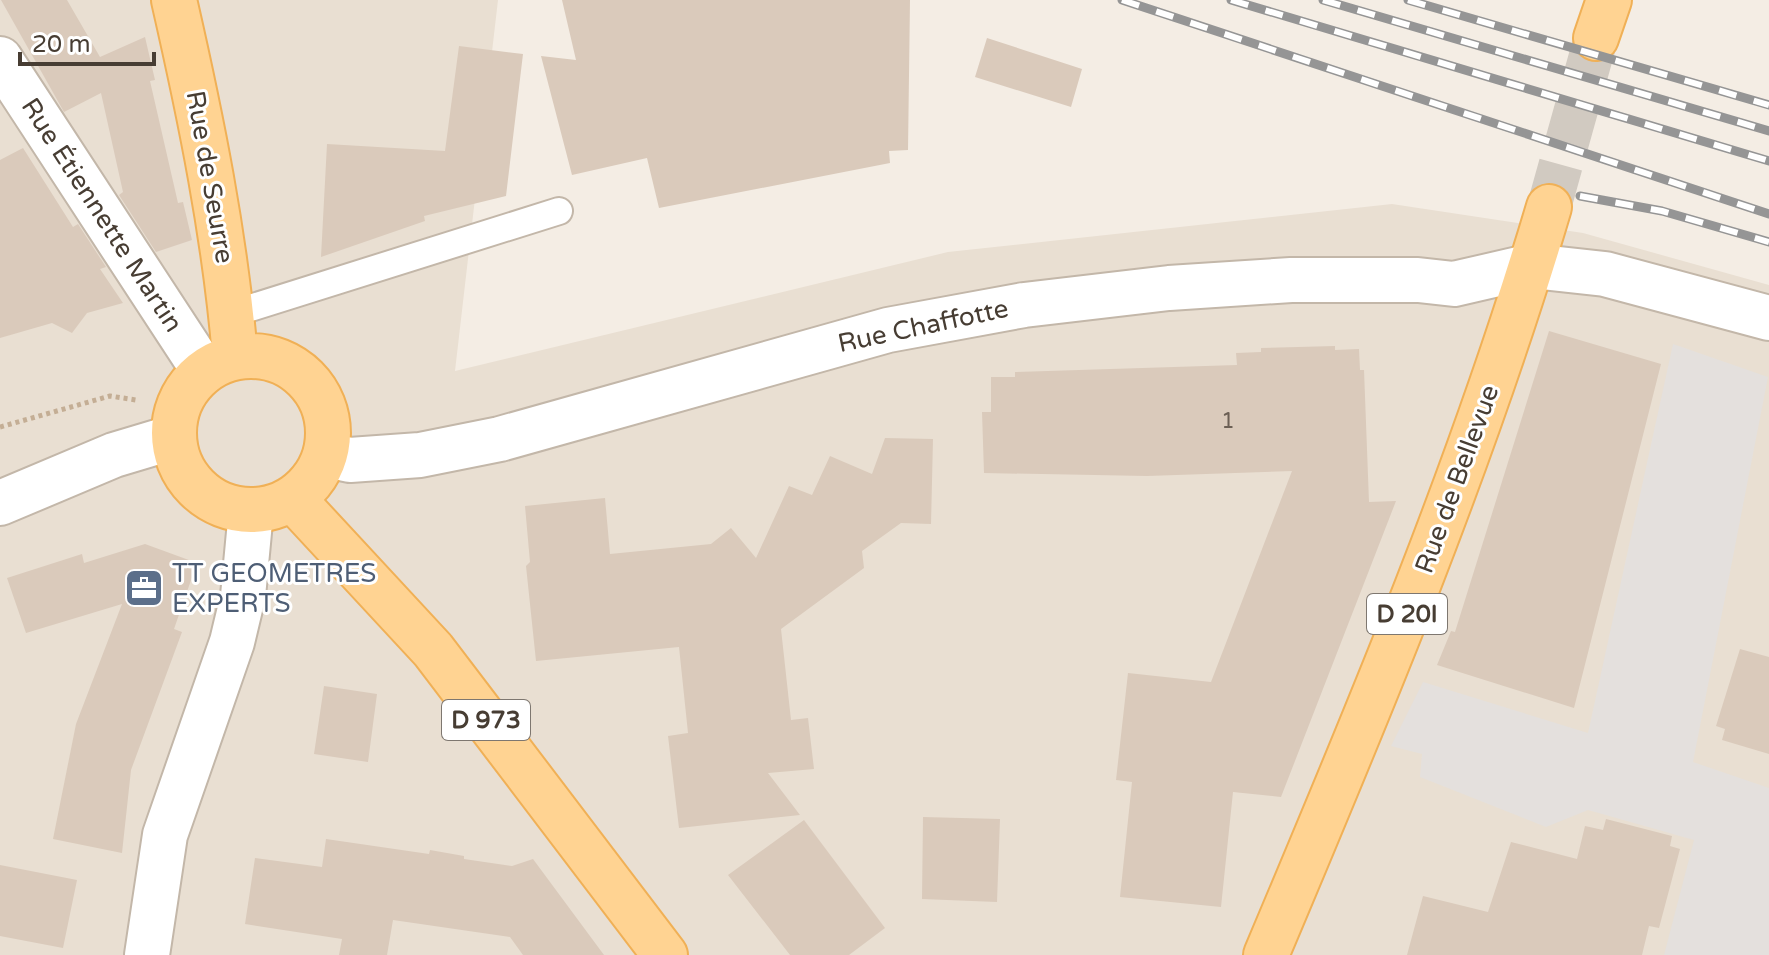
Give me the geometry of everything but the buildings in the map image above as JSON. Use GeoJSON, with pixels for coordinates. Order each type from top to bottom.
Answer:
{"type":"FeatureCollection","features":[{"type":"Feature","properties":{"kind":"main road","name":"Rue de Seurre"},"geometry":{"type":"LineString","coordinates":[[174,0],[212,181],[223,347]]}},
{"type":"Feature","properties":{"kind":"main road","name":"D 20I"},"geometry":{"type":"LineString","coordinates":[[1532,266],[1549,207]]}},
{"type":"Feature","properties":{"kind":"main road","name":"Rue de Bellevue"},"geometry":{"type":"LineString","coordinates":[[1266,955],[1382,680],[1491,390],[1532,266]]}},
{"type":"Feature","properties":{"kind":"main road"},"geometry":{"type":"LineString","coordinates":[[223,347],[275,358],[308,380],[327,416],[329,436],[326,455],[313,480],[293,499],[273,508],[251,511],[214,501],[198,489],[177,456],[174,437],[180,401],[223,347]]}},
{"type":"Feature","properties":{"kind":"main road","name":"D 973"},"geometry":{"type":"LineString","coordinates":[[293,499],[433,650],[665,955]]}},
{"type":"Feature","properties":{"kind":"street","name":"Rue Étiennette Martin"},"geometry":{"type":"LineString","coordinates":[[0,59],[223,347]]}},
{"type":"Feature","properties":{"kind":"street","name":"Rue Chaffotte"},"geometry":{"type":"LineString","coordinates":[[326,455],[350,460],[385,459],[500,439],[888,330],[1024,305],[1169,288],[1291,280],[1418,280],[1454,284],[1532,266],[1605,274],[1769,318]]}},
{"type":"Feature","properties":{"kind":"street"},"geometry":{"type":"LineString","coordinates":[[0,503],[114,455],[174,437]]}},
{"type":"Feature","properties":{"kind":"street"},"geometry":{"type":"LineString","coordinates":[[147,955],[165,835],[232,642],[243,596],[251,511]]}},
{"type":"Feature","properties":{"kind":"lane"},"geometry":{"type":"LineString","coordinates":[[223,347],[559,211]]}},
{"type":"Feature","properties":{"kind":"path"},"geometry":{"type":"LineString","coordinates":[[0,427],[110,396],[136,400]]}},
{"type":"Feature","properties":{"kind":"shaded area"},"geometry":{"type":"Polygon","coordinates":[[[0,0],[498,0],[455,371],[948,252],[1392,204],[1583,233],[1769,285],[1769,955],[0,955],[0,0]]]}},
{"type":"Feature","properties":{"kind":"shaded area"},"geometry":{"type":"Polygon","coordinates":[[[1673,344],[1768,377],[1693,762],[1769,788],[1769,955],[1664,955],[1694,840],[1588,810],[1546,827],[1420,777],[1422,754],[1391,746],[1423,682],[1588,733],[1673,344]]]}},
{"type":"Feature","properties":{"kind":"tunnel"},"geometry":{"type":"LineString","coordinates":[[1549,207],[1596,38]]}},
{"type":"Feature","properties":{"kind":"railway"},"geometry":{"type":"LineString","coordinates":[[1122,0],[1769,214]]}},
{"type":"Feature","properties":{"kind":"railway"},"geometry":{"type":"LineString","coordinates":[[1231,0],[1769,161]]}},
{"type":"Feature","properties":{"kind":"railway"},"geometry":{"type":"LineString","coordinates":[[1323,0],[1769,131]]}},
{"type":"Feature","properties":{"kind":"railway"},"geometry":{"type":"LineString","coordinates":[[1408,0],[1769,105]]}},
{"type":"Feature","properties":{"kind":"railway"},"geometry":{"type":"LineString","coordinates":[[1580,196],[1662,211],[1769,242]]}},
{"type":"Feature","properties":{"kind":"place","name":"TT GEOMETRES EXPERTS"},"geometry":{"type":"Point","coordinates":[144,588]}}]}
